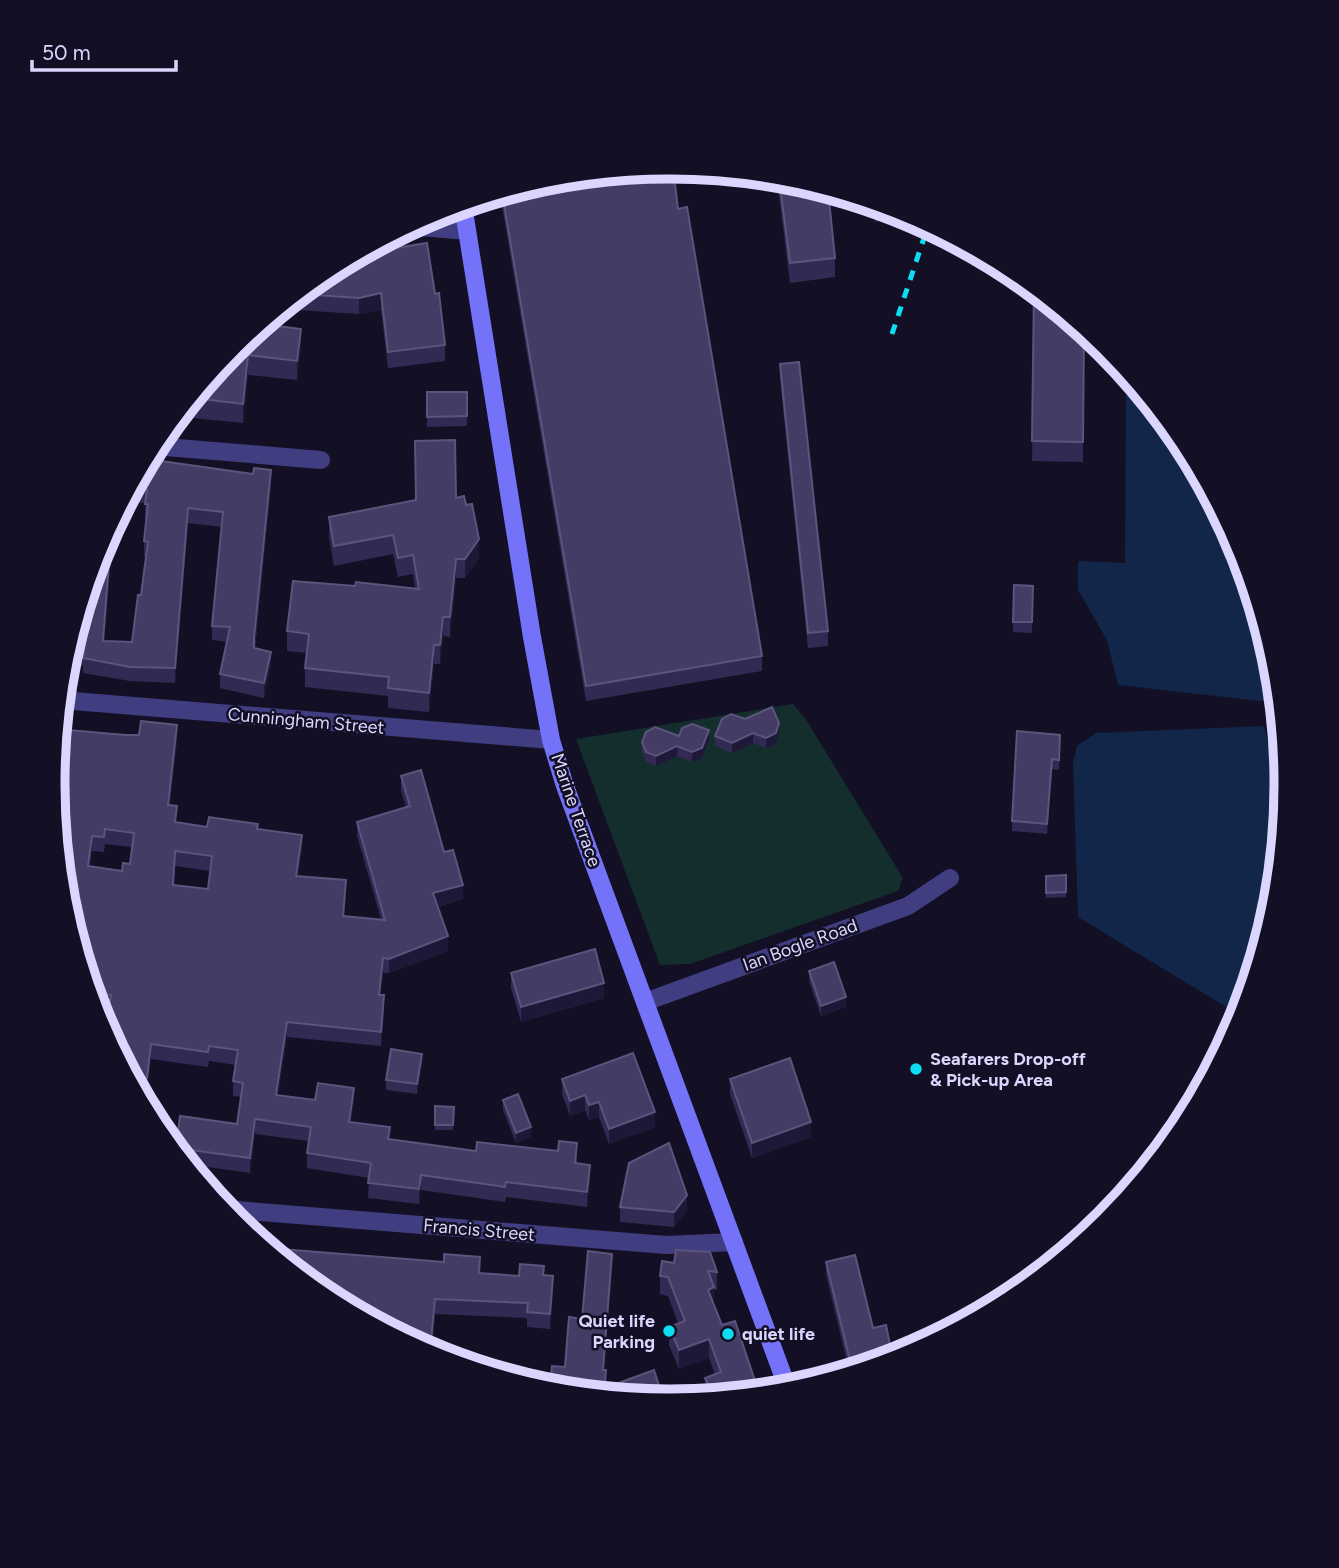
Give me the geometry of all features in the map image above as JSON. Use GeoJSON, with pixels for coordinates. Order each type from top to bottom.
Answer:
{"type":"FeatureCollection","features":[{"type":"Feature","properties":{"kind":"main road","name":"Marine Terrace"},"geometry":{"type":"LineString","coordinates":[[465,215],[551,740],[565,786],[784,1378]]}},
{"type":"Feature","properties":{"kind":"street"},"geometry":{"type":"LineString","coordinates":[[432,228],[467,231]]}},
{"type":"Feature","properties":{"kind":"street"},"geometry":{"type":"LineString","coordinates":[[168,447],[321,460]]}},
{"type":"Feature","properties":{"kind":"street","name":"Cunningham Street"},"geometry":{"type":"LineString","coordinates":[[71,701],[551,740]]}},
{"type":"Feature","properties":{"kind":"street","name":"Ian Bogle Road"},"geometry":{"type":"LineString","coordinates":[[645,1002],[908,906],[950,878]]}},
{"type":"Feature","properties":{"kind":"street","name":"Francis Street"},"geometry":{"type":"LineString","coordinates":[[240,1210],[666,1245],[734,1242]]}},
{"type":"Feature","properties":{"kind":"green space"},"geometry":{"type":"Polygon","coordinates":[[[793,704],[805,718],[903,878],[898,891],[690,964],[660,965],[576,739],[793,704]]]}},
{"type":"Feature","properties":{"kind":"water"},"geometry":{"type":"Polygon","coordinates":[[[1126,387],[1172,448],[1212,517],[1228,553],[1254,627],[1269,702],[1118,685],[1107,640],[1078,590],[1078,561],[1125,563],[1126,387]]]}},
{"type":"Feature","properties":{"kind":"water"},"geometry":{"type":"Polygon","coordinates":[[[1264,726],[1270,750],[1273,751],[1273,824],[1269,863],[1254,941],[1230,1009],[1078,917],[1073,763],[1077,746],[1096,733],[1264,726]]]}},
{"type":"Feature","properties":{"kind":"building"},"geometry":{"type":"Polygon","coordinates":[[[674,179],[678,209],[687,207],[762,656],[586,686],[504,203],[591,184],[674,179]]]}},
{"type":"Feature","properties":{"kind":"building"},"geometry":{"type":"Polygon","coordinates":[[[781,190],[829,201],[835,258],[790,263],[781,190]]]}},
{"type":"Feature","properties":{"kind":"building"},"geometry":{"type":"Polygon","coordinates":[[[427,243],[435,294],[439,293],[445,345],[388,352],[381,293],[359,298],[314,295],[388,249],[427,243]]]}},
{"type":"Feature","properties":{"kind":"building"},"geometry":{"type":"Polygon","coordinates":[[[1034,301],[1084,344],[1083,442],[1032,441],[1034,301]]]}},
{"type":"Feature","properties":{"kind":"building"},"geometry":{"type":"Polygon","coordinates":[[[275,326],[301,329],[297,361],[248,355],[243,404],[204,399],[242,356],[275,326]]]}},
{"type":"Feature","properties":{"kind":"building"},"geometry":{"type":"Polygon","coordinates":[[[799,362],[828,631],[808,633],[780,364],[799,362]]]}},
{"type":"Feature","properties":{"kind":"building"},"geometry":{"type":"Polygon","coordinates":[[[427,392],[467,392],[467,416],[427,417],[427,392]]]}},
{"type":"Feature","properties":{"kind":"building"},"geometry":{"type":"Polygon","coordinates":[[[455,440],[456,498],[464,496],[466,505],[472,504],[479,539],[465,559],[456,559],[450,617],[443,617],[440,645],[434,645],[429,693],[388,688],[389,677],[305,668],[309,634],[287,631],[293,581],[355,586],[356,582],[419,589],[413,555],[398,558],[393,535],[334,546],[329,517],[416,500],[415,441],[455,440]]]}},
{"type":"Feature","properties":{"kind":"building"},"geometry":{"type":"Polygon","coordinates":[[[159,461],[253,474],[254,468],[271,470],[254,638],[254,648],[271,652],[264,683],[220,674],[230,627],[212,626],[223,512],[188,508],[175,668],[130,667],[83,658],[84,651],[80,650],[85,627],[109,557],[103,641],[132,642],[148,542],[144,541],[147,489],[143,488],[159,461]]]}},
{"type":"Feature","properties":{"kind":"building"},"geometry":{"type":"Polygon","coordinates":[[[1014,585],[1033,586],[1032,622],[1013,622],[1014,585]]]}},
{"type":"Feature","properties":{"kind":"building"},"geometry":{"type":"Polygon","coordinates":[[[772,707],[779,723],[776,733],[766,738],[753,733],[732,743],[715,736],[722,719],[731,714],[745,719],[772,707]]]}},
{"type":"Feature","properties":{"kind":"building"},"geometry":{"type":"Polygon","coordinates":[[[141,721],[177,725],[168,805],[177,806],[175,822],[207,827],[209,817],[258,824],[257,829],[302,835],[296,876],[346,880],[343,916],[385,920],[357,822],[410,806],[401,776],[421,770],[444,852],[453,850],[463,885],[433,893],[448,936],[389,959],[383,958],[379,995],[384,995],[381,1032],[287,1022],[276,1095],[315,1100],[318,1083],[354,1088],[349,1122],[390,1127],[388,1139],[476,1151],[477,1142],[558,1151],[559,1141],[577,1143],[575,1163],[590,1165],[587,1192],[506,1182],[505,1187],[421,1175],[419,1189],[368,1183],[371,1163],[307,1153],[311,1127],[255,1119],[250,1158],[188,1150],[178,1135],[180,1116],[237,1124],[243,1083],[233,1081],[238,1050],[209,1046],[208,1052],[151,1044],[147,1078],[141,1077],[109,1010],[111,995],[103,994],[97,978],[85,941],[70,863],[65,784],[67,730],[139,735],[141,721]],[[105,829],[104,837],[92,836],[88,866],[122,871],[123,863],[130,864],[134,833],[105,829]],[[175,851],[173,885],[208,889],[212,856],[175,851]]]}},
{"type":"Feature","properties":{"kind":"building"},"geometry":{"type":"Polygon","coordinates":[[[692,724],[709,730],[702,748],[692,752],[677,746],[656,756],[646,752],[642,742],[646,732],[655,727],[679,736],[682,728],[692,724]]]}},
{"type":"Feature","properties":{"kind":"building"},"geometry":{"type":"Polygon","coordinates":[[[1017,731],[1060,735],[1059,760],[1052,759],[1047,824],[1012,821],[1017,731]]]}},
{"type":"Feature","properties":{"kind":"building"},"geometry":{"type":"Polygon","coordinates":[[[1066,875],[1066,892],[1046,893],[1046,876],[1066,875]]]}},
{"type":"Feature","properties":{"kind":"building"},"geometry":{"type":"Polygon","coordinates":[[[595,949],[604,983],[521,1007],[511,973],[595,949]]]}},
{"type":"Feature","properties":{"kind":"building"},"geometry":{"type":"Polygon","coordinates":[[[834,962],[846,997],[821,1006],[809,971],[834,962]]]}},
{"type":"Feature","properties":{"kind":"building"},"geometry":{"type":"Polygon","coordinates":[[[391,1049],[422,1054],[417,1084],[386,1080],[391,1049]]]}},
{"type":"Feature","properties":{"kind":"building"},"geometry":{"type":"Polygon","coordinates":[[[633,1053],[655,1112],[609,1129],[599,1102],[589,1105],[585,1095],[570,1101],[562,1079],[633,1053]]]}},
{"type":"Feature","properties":{"kind":"building"},"geometry":{"type":"Polygon","coordinates":[[[790,1058],[811,1122],[752,1143],[730,1079],[790,1058]]]}},
{"type":"Feature","properties":{"kind":"building"},"geometry":{"type":"Polygon","coordinates":[[[518,1094],[531,1127],[516,1133],[503,1100],[518,1094]]]}},
{"type":"Feature","properties":{"kind":"building"},"geometry":{"type":"Polygon","coordinates":[[[435,1106],[454,1107],[453,1125],[435,1125],[435,1106]]]}},
{"type":"Feature","properties":{"kind":"building"},"geometry":{"type":"Polygon","coordinates":[[[669,1143],[687,1195],[674,1212],[620,1207],[629,1163],[669,1143]]]}},
{"type":"Feature","properties":{"kind":"building"},"geometry":{"type":"Polygon","coordinates":[[[283,1249],[444,1262],[444,1254],[480,1257],[479,1273],[519,1276],[520,1264],[544,1266],[543,1275],[553,1276],[550,1314],[527,1312],[528,1303],[435,1299],[431,1340],[367,1308],[283,1249]]]}},
{"type":"Feature","properties":{"kind":"building"},"geometry":{"type":"Polygon","coordinates":[[[676,1250],[710,1252],[717,1272],[708,1271],[714,1287],[708,1290],[722,1325],[735,1321],[756,1383],[709,1387],[705,1378],[721,1372],[709,1339],[679,1350],[669,1327],[685,1321],[668,1277],[660,1276],[662,1261],[674,1263],[676,1250]]]}},
{"type":"Feature","properties":{"kind":"building"},"geometry":{"type":"Polygon","coordinates":[[[588,1251],[612,1254],[603,1370],[606,1370],[605,1385],[551,1377],[552,1366],[565,1367],[569,1317],[582,1319],[588,1251]]]}},
{"type":"Feature","properties":{"kind":"building"},"geometry":{"type":"Polygon","coordinates":[[[855,1255],[873,1328],[886,1325],[890,1347],[849,1361],[826,1262],[855,1255]]]}},
{"type":"Feature","properties":{"kind":"building"},"geometry":{"type":"Polygon","coordinates":[[[654,1370],[660,1388],[630,1387],[611,1386],[654,1370]]]}},
{"type":"Feature","properties":{"kind":"railway"},"geometry":{"type":"LineString","coordinates":[[892,334],[925,236]]}},
{"type":"Feature","properties":{"kind":"place","name":"Seafarers Drop-off & Pick-up Area"},"geometry":{"type":"Point","coordinates":[916,1069]}},
{"type":"Feature","properties":{"kind":"place","name":"Quiet life Parking"},"geometry":{"type":"Point","coordinates":[669,1331]}},
{"type":"Feature","properties":{"kind":"place","name":"quiet life"},"geometry":{"type":"Point","coordinates":[728,1334]}}]}
